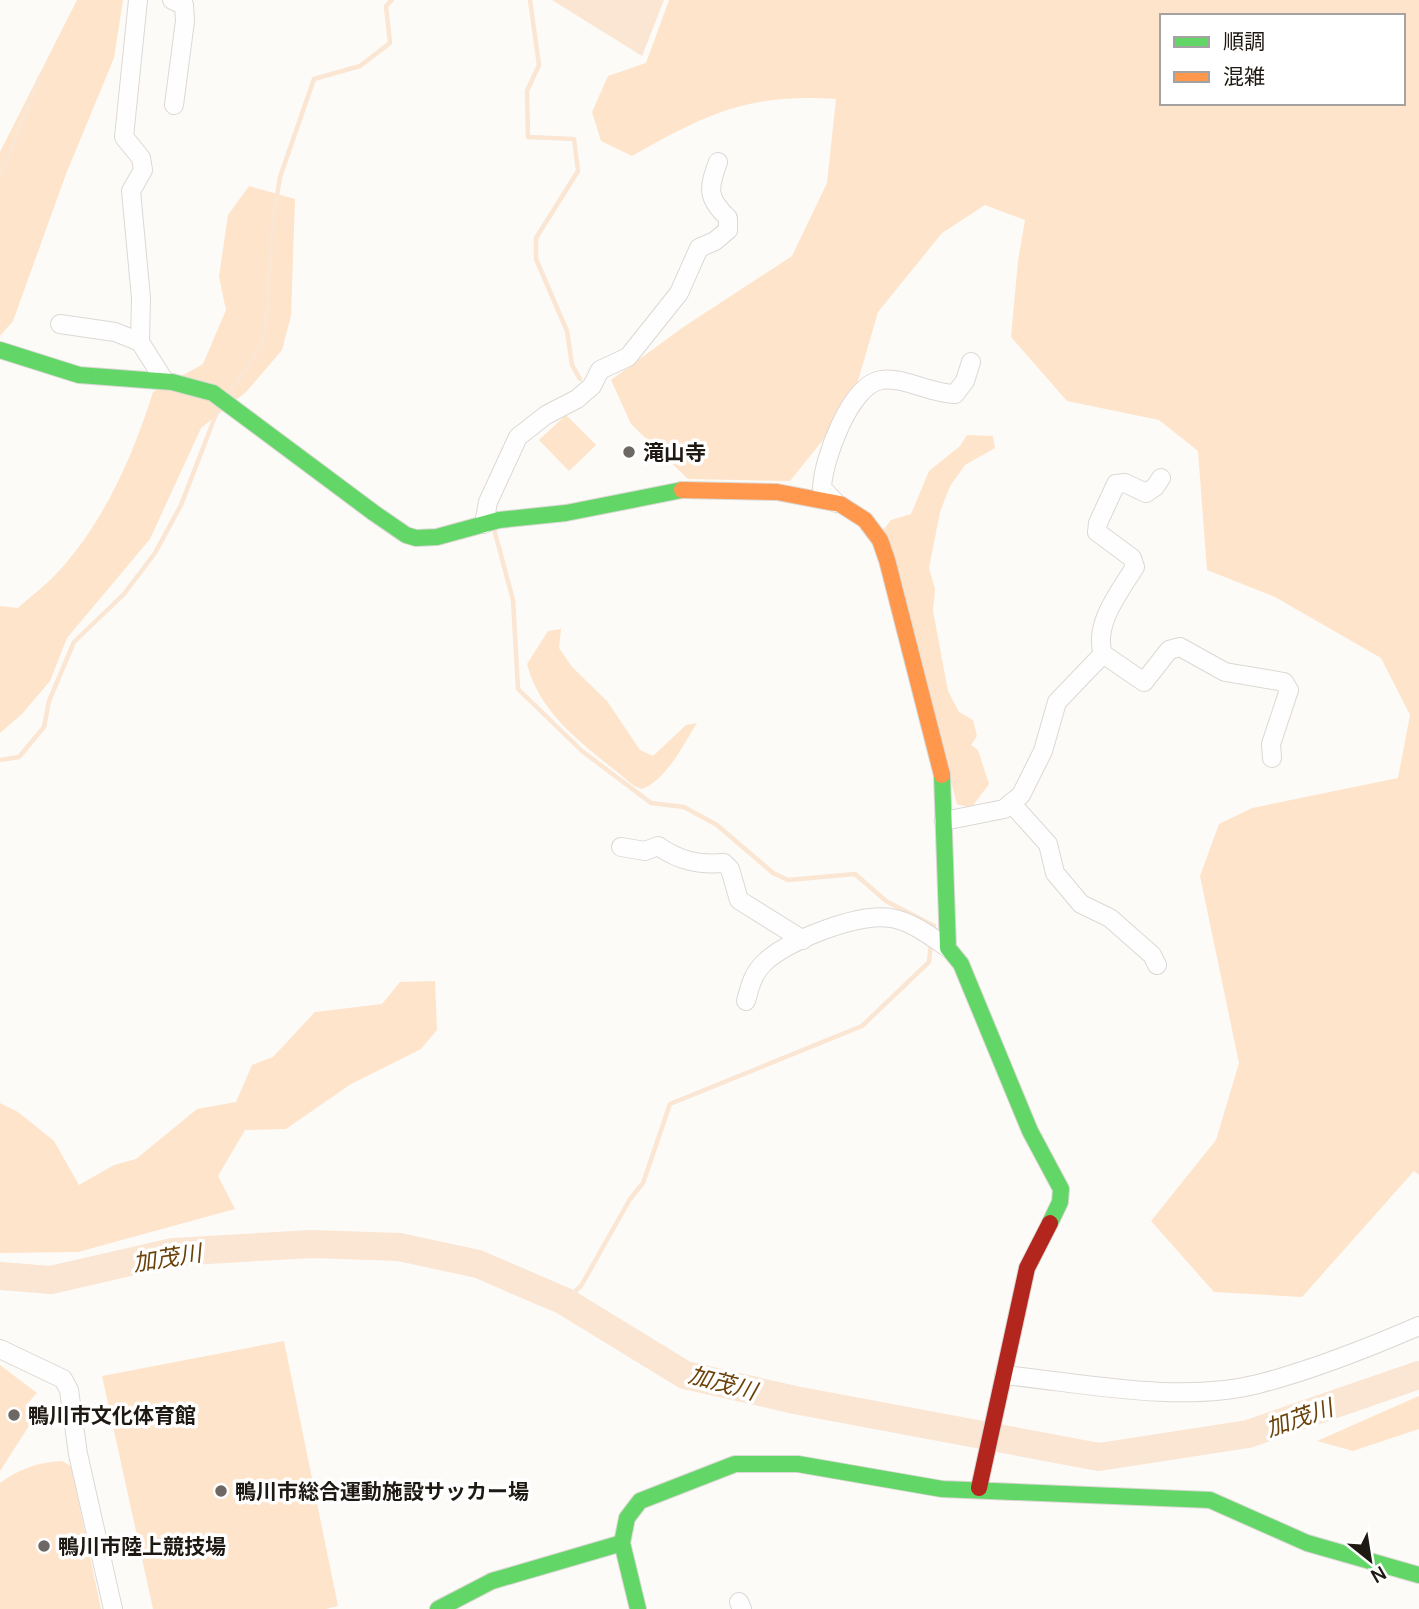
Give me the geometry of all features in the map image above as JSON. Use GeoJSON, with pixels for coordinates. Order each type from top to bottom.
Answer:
{"type":"FeatureCollection","features":[{"type":"Feature","properties":{"kind":"street"},"geometry":{"type":"LineString","coordinates":[[138,0],[124,137],[141,158],[143,170],[131,191],[141,298],[140,342],[164,380]]}},
{"type":"Feature","properties":{"kind":"street"},"geometry":{"type":"LineString","coordinates":[[172,0],[184,5],[185,21],[173,105]]}},
{"type":"Feature","properties":{"kind":"street"},"geometry":{"type":"LineString","coordinates":[[490,522],[488,502],[518,437],[545,415],[578,399],[592,386],[600,370],[628,357],[679,293],[699,248],[715,241],[728,230],[728,218],[714,205],[709,185],[718,162]]}},
{"type":"Feature","properties":{"kind":"street"},"geometry":{"type":"LineString","coordinates":[[60,324],[115,332],[140,342]]}},
{"type":"Feature","properties":{"kind":"street"},"geometry":{"type":"LineString","coordinates":[[0,350],[60,370],[103,378],[184,381],[213,393],[406,535],[437,537],[490,522],[566,513],[693,488],[777,492],[836,503]]}},
{"type":"Feature","properties":{"kind":"street"},"geometry":{"type":"LineString","coordinates":[[948,948],[942,766],[880,540],[865,520],[836,503],[822,488],[822,476],[836,434],[863,387],[882,379],[941,394],[955,394],[965,381],[971,362]]}},
{"type":"Feature","properties":{"kind":"street"},"geometry":{"type":"LineString","coordinates":[[1161,478],[1155,487],[1146,493],[1125,483],[1116,484],[1098,523],[1097,532],[1132,558],[1135,567],[1105,620],[1101,647],[1103,654],[1144,682],[1169,650],[1180,647],[1225,672],[1284,682],[1289,690],[1271,744],[1272,758]]}},
{"type":"Feature","properties":{"kind":"street"},"geometry":{"type":"LineString","coordinates":[[944,821],[1004,809],[1021,795],[1043,751],[1057,702],[1103,654]]}},
{"type":"Feature","properties":{"kind":"street"},"geometry":{"type":"LineString","coordinates":[[1011,803],[1048,844],[1055,873],[1082,904],[1110,918],[1152,955],[1157,965]]}},
{"type":"Feature","properties":{"kind":"street"},"geometry":{"type":"LineString","coordinates":[[621,847],[645,851],[658,846],[672,856],[698,865],[724,863],[730,869],[739,900],[803,940]]}},
{"type":"Feature","properties":{"kind":"street"},"geometry":{"type":"LineString","coordinates":[[746,1001],[751,981],[765,961],[803,940],[840,925],[881,917],[916,926],[948,948],[961,964],[1030,1131],[1060,1189],[1060,1202],[1027,1268],[979,1488]]}},
{"type":"Feature","properties":{"kind":"street"},"geometry":{"type":"LineString","coordinates":[[1004,1375],[1168,1391],[1212,1390],[1258,1384],[1419,1326]]}},
{"type":"Feature","properties":{"kind":"street"},"geometry":{"type":"LineString","coordinates":[[0,1349],[63,1379],[69,1390],[78,1454],[113,1609]]}},
{"type":"Feature","properties":{"kind":"street"},"geometry":{"type":"LineString","coordinates":[[638,1609],[622,1542],[627,1518],[640,1501],[734,1464],[798,1464],[942,1489],[979,1488],[1210,1500],[1307,1543],[1419,1575]]}},
{"type":"Feature","properties":{"kind":"street"},"geometry":{"type":"LineString","coordinates":[[438,1609],[492,1581],[622,1542]]}},
{"type":"Feature","properties":{"kind":"shaded area"},"geometry":{"type":"Polygon","coordinates":[[[77,0],[123,0],[114,58],[66,174],[13,321],[0,336],[0,152],[77,0]]]}},
{"type":"Feature","properties":{"kind":"shaded area"},"geometry":{"type":"Polygon","coordinates":[[[552,0],[664,0],[642,56],[552,0]]]}},
{"type":"Feature","properties":{"kind":"shaded area"},"geometry":{"type":"Polygon","coordinates":[[[669,0],[1419,0],[1419,1175],[1414,1171],[1302,1297],[1214,1292],[1151,1221],[1216,1140],[1239,1063],[1200,876],[1219,824],[1252,808],[1398,778],[1410,715],[1381,658],[1275,597],[1207,570],[1198,451],[1159,420],[1067,401],[1011,337],[1025,220],[985,205],[942,233],[878,312],[851,405],[790,481],[688,479],[631,424],[611,380],[682,328],[792,256],[827,183],[836,99],[777,99],[752,103],[706,118],[632,156],[601,141],[592,112],[608,76],[646,63],[669,0]]]}},
{"type":"Feature","properties":{"kind":"shaded area"},"geometry":{"type":"Polygon","coordinates":[[[249,186],[295,199],[291,316],[282,350],[246,392],[201,428],[150,539],[67,638],[50,681],[22,714],[0,733],[0,606],[18,608],[53,577],[74,553],[115,487],[153,392],[203,364],[226,310],[219,277],[228,215],[249,186]]]}},
{"type":"Feature","properties":{"kind":"shaded area"},"geometry":{"type":"Polygon","coordinates":[[[566,415],[596,445],[569,471],[539,440],[566,415]]]}},
{"type":"Feature","properties":{"kind":"shaded area"},"geometry":{"type":"Polygon","coordinates":[[[967,435],[993,436],[995,448],[965,465],[950,486],[940,512],[929,568],[935,589],[933,611],[948,691],[959,712],[973,720],[977,736],[971,745],[978,750],[989,784],[971,808],[957,804],[883,530],[891,520],[911,514],[929,471],[960,446],[967,435]]]}},
{"type":"Feature","properties":{"kind":"shaded area"},"geometry":{"type":"Polygon","coordinates":[[[561,629],[559,648],[572,667],[607,701],[640,750],[653,756],[686,725],[697,723],[667,770],[642,789],[634,786],[570,732],[556,718],[534,684],[527,664],[548,631],[561,629]]]}},
{"type":"Feature","properties":{"kind":"shaded area"},"geometry":{"type":"Polygon","coordinates":[[[435,981],[437,1030],[421,1049],[351,1084],[286,1129],[245,1130],[218,1176],[235,1209],[78,1252],[0,1253],[0,1103],[18,1112],[54,1141],[79,1185],[114,1165],[136,1159],[197,1109],[236,1102],[252,1065],[273,1057],[315,1012],[382,1004],[400,982],[435,981]]]}},
{"type":"Feature","properties":{"kind":"shaded area","name":"鴨川市総合運動施設サッカー場"},"geometry":{"type":"Polygon","coordinates":[[[284,1341],[338,1606],[326,1609],[153,1609],[102,1376],[284,1341]]]}},
{"type":"Feature","properties":{"kind":"shaded area","name":"鴨川市文化体育館"},"geometry":{"type":"Polygon","coordinates":[[[0,1365],[37,1393],[27,1404],[29,1426],[0,1471],[0,1365]]]}},
{"type":"Feature","properties":{"kind":"shaded area"},"geometry":{"type":"Polygon","coordinates":[[[1419,1396],[1419,1429],[1353,1451],[1317,1441],[1419,1396]]]}},
{"type":"Feature","properties":{"kind":"shaded area","name":"鴨川市陸上競技場"},"geometry":{"type":"Polygon","coordinates":[[[62,1461],[71,1466],[101,1609],[0,1609],[0,1483],[29,1467],[62,1461]]]}},
{"type":"Feature","properties":{"kind":"waterway"},"geometry":{"type":"LineString","coordinates":[[229,394],[256,354],[265,334],[273,220],[280,177],[314,79],[360,66],[390,43],[386,6],[392,0]]}},
{"type":"Feature","properties":{"kind":"waterway"},"geometry":{"type":"LineString","coordinates":[[530,0],[539,65],[527,91],[528,137],[574,139],[578,171],[536,238],[536,259],[567,331],[572,365],[580,379]]}},
{"type":"Feature","properties":{"kind":"waterway"},"geometry":{"type":"LineString","coordinates":[[0,177],[40,77]]}},
{"type":"Feature","properties":{"kind":"waterway"},"geometry":{"type":"LineString","coordinates":[[0,760],[19,757],[44,727],[49,701],[74,642],[124,594],[155,553],[181,505],[218,409]]}},
{"type":"Feature","properties":{"kind":"waterway"},"geometry":{"type":"LineString","coordinates":[[494,529],[513,600],[518,689],[582,751],[651,803],[684,807],[717,825],[773,873],[788,880],[855,874],[886,901],[934,926],[933,931]]}},
{"type":"Feature","properties":{"kind":"waterway"},"geometry":{"type":"LineString","coordinates":[[564,1301],[581,1286],[630,1199],[643,1183],[670,1104],[862,1026],[929,962],[931,943]]}},
{"type":"Feature","properties":{"kind":"waterway","name":"加茂川"},"geometry":{"type":"LineString","coordinates":[[0,1276],[51,1280],[173,1252],[311,1244],[399,1247],[478,1264],[564,1301],[685,1375],[795,1400],[1099,1457],[1248,1434],[1419,1375]]}},
{"type":"Feature","properties":{"kind":"traffic: fast"},"geometry":{"type":"LineString","coordinates":[[0,350],[79,375],[172,382],[213,393],[374,513],[406,535],[416,538],[437,537],[499,520],[566,513],[682,490]]}},
{"type":"Feature","properties":{"kind":"traffic: fast"},"geometry":{"type":"LineString","coordinates":[[942,775],[948,948],[961,964],[1030,1131],[1061,1189],[1060,1202],[1050,1223]]}},
{"type":"Feature","properties":{"kind":"traffic: fast"},"geometry":{"type":"LineString","coordinates":[[638,1609],[622,1543],[627,1518],[640,1501],[735,1464],[798,1464],[942,1489],[1210,1500],[1307,1543],[1419,1575]]}},
{"type":"Feature","properties":{"kind":"traffic: fast"},"geometry":{"type":"LineString","coordinates":[[438,1609],[492,1581],[622,1543]]}},
{"type":"Feature","properties":{"kind":"traffic: slow"},"geometry":{"type":"LineString","coordinates":[[682,490],[777,492],[840,504],[865,520],[880,540],[887,560],[942,775]]}},
{"type":"Feature","properties":{"kind":"traffic: jam"},"geometry":{"type":"LineString","coordinates":[[979,1488],[1027,1268],[1050,1223]]}},
{"type":"Feature","properties":{"kind":"place","name":"滝山寺"},"geometry":{"type":"Point","coordinates":[629,452]}},
{"type":"Feature","properties":{"kind":"place","name":"鴨川市文化体育館"},"geometry":{"type":"Point","coordinates":[14,1415]}},
{"type":"Feature","properties":{"kind":"place","name":"鴨川市総合運動施設サッカー場"},"geometry":{"type":"Point","coordinates":[221,1491]}},
{"type":"Feature","properties":{"kind":"place","name":"鴨川市陸上競技場"},"geometry":{"type":"Point","coordinates":[44,1546]}}]}
